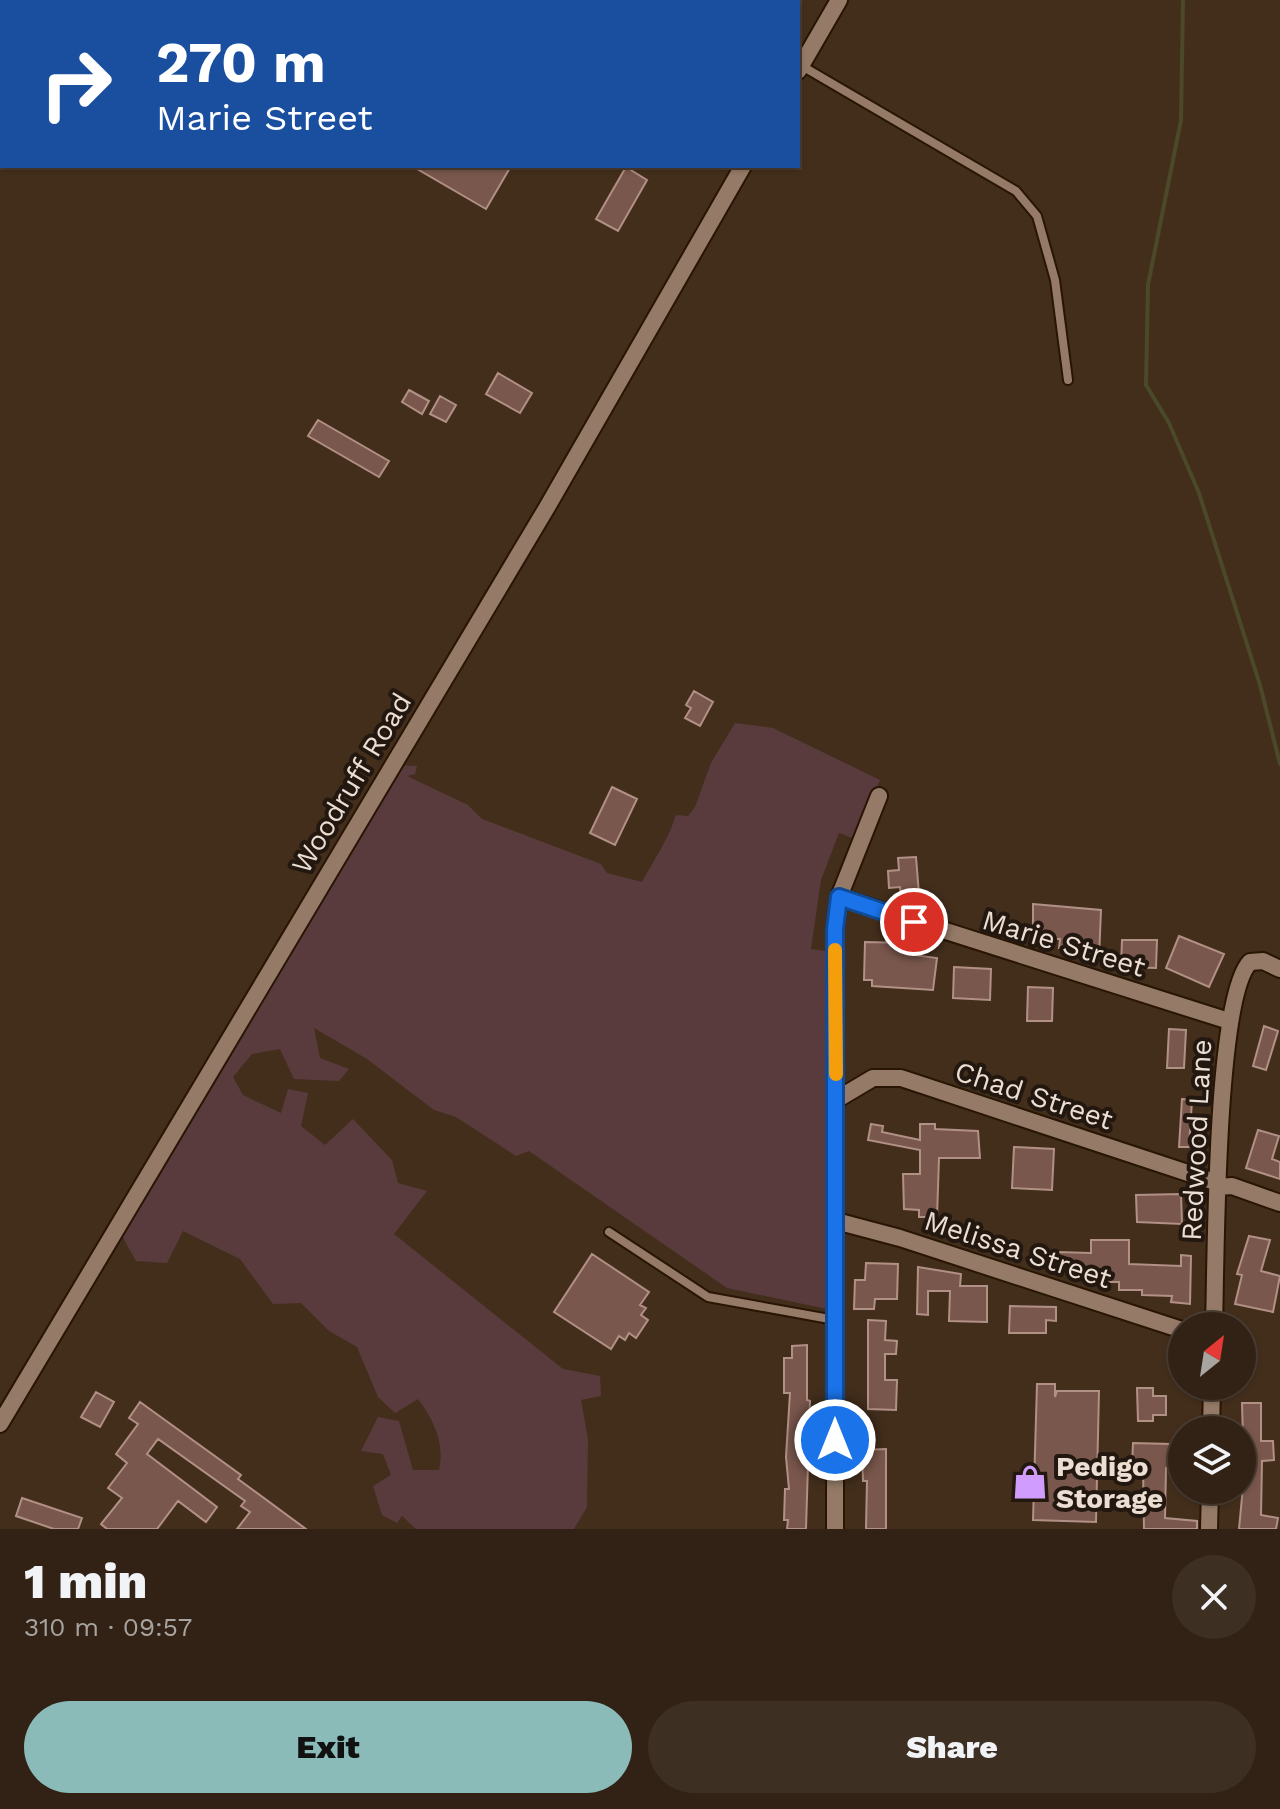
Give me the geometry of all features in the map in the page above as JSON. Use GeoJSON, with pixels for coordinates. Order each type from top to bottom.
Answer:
{"type":"FeatureCollection","features":[{"type":"Feature","properties":{"kind":"street"},"geometry":{"type":"LineString","coordinates":[[800,66],[839,0]]}},
{"type":"Feature","properties":{"kind":"street","name":"Woodruff Road"},"geometry":{"type":"LineString","coordinates":[[0,1424],[546,509],[742,168]]}},
{"type":"Feature","properties":{"kind":"street"},"geometry":{"type":"LineString","coordinates":[[835,1529],[835,929],[839,897],[879,796]]}},
{"type":"Feature","properties":{"kind":"street","name":"Marie Street"},"geometry":{"type":"LineString","coordinates":[[839,897],[1229,1021]]}},
{"type":"Feature","properties":{"kind":"street","name":"Redwood Lane"},"geometry":{"type":"LineString","coordinates":[[1214,1312],[1218,1185],[1229,1021],[1242,971],[1250,962],[1263,961],[1280,969]]}},
{"type":"Feature","properties":{"kind":"street","name":"Chad Street"},"geometry":{"type":"LineString","coordinates":[[836,1100],[873,1078],[901,1078],[1280,1203]]}},
{"type":"Feature","properties":{"kind":"street","name":"Melissa Street"},"geometry":{"type":"LineString","coordinates":[[836,1221],[900,1238],[1168,1325]]}},
{"type":"Feature","properties":{"kind":"street"},"geometry":{"type":"LineString","coordinates":[[1209,1529],[1210,1504]]}},
{"type":"Feature","properties":{"kind":"lane"},"geometry":{"type":"LineString","coordinates":[[800,69],[1016,191],[1037,216],[1055,280],[1068,380]]}},
{"type":"Feature","properties":{"kind":"lane"},"geometry":{"type":"LineString","coordinates":[[609,1232],[708,1297],[836,1320]]}},
{"type":"Feature","properties":{"kind":"shaded area"},"geometry":{"type":"Polygon","coordinates":[[[735,723],[773,728],[880,780],[855,839],[839,833],[821,880],[811,949],[825,951],[827,1309],[727,1288],[529,1151],[516,1156],[456,1117],[434,1110],[367,1059],[314,1028],[320,1058],[349,1069],[339,1081],[294,1079],[280,1049],[252,1054],[233,1077],[243,1095],[281,1113],[288,1089],[308,1093],[301,1126],[325,1145],[353,1119],[392,1160],[398,1183],[427,1191],[394,1234],[563,1369],[600,1376],[601,1396],[581,1400],[588,1439],[587,1507],[574,1529],[416,1529],[402,1516],[397,1523],[382,1515],[373,1486],[391,1475],[383,1454],[361,1451],[378,1417],[399,1421],[413,1470],[439,1470],[437,1433],[418,1399],[395,1413],[378,1397],[357,1347],[329,1331],[301,1303],[273,1304],[240,1259],[183,1231],[167,1263],[136,1261],[121,1234],[397,765],[417,766],[415,774],[407,776],[468,805],[482,819],[601,864],[607,873],[642,882],[676,815],[688,816],[695,807],[711,763],[735,723]]]}},
{"type":"Feature","properties":{"kind":"building"},"geometry":{"type":"Polygon","coordinates":[[[415,168],[510,168],[486,209],[415,168]]]}},
{"type":"Feature","properties":{"kind":"building"},"geometry":{"type":"Polygon","coordinates":[[[625,168],[647,180],[618,231],[596,219],[625,168]]]}},
{"type":"Feature","properties":{"kind":"building"},"geometry":{"type":"Polygon","coordinates":[[[498,373],[532,393],[520,413],[486,394],[498,373]]]}},
{"type":"Feature","properties":{"kind":"building"},"geometry":{"type":"Polygon","coordinates":[[[409,390],[429,401],[422,414],[402,402],[409,390]]]}},
{"type":"Feature","properties":{"kind":"building"},"geometry":{"type":"Polygon","coordinates":[[[440,396],[456,405],[446,422],[430,414],[440,396]]]}},
{"type":"Feature","properties":{"kind":"building"},"geometry":{"type":"Polygon","coordinates":[[[318,420],[389,461],[379,477],[308,436],[318,420]]]}},
{"type":"Feature","properties":{"kind":"building"},"geometry":{"type":"Polygon","coordinates":[[[694,691],[713,702],[700,726],[685,718],[691,708],[686,705],[694,691]]]}},
{"type":"Feature","properties":{"kind":"building"},"geometry":{"type":"Polygon","coordinates":[[[612,787],[637,799],[615,845],[590,833],[612,787]]]}},
{"type":"Feature","properties":{"kind":"building"},"geometry":{"type":"Polygon","coordinates":[[[916,857],[919,894],[901,895],[900,887],[889,888],[888,871],[899,870],[898,858],[916,857]]]}},
{"type":"Feature","properties":{"kind":"building"},"geometry":{"type":"Polygon","coordinates":[[[1033,904],[1101,910],[1099,958],[1089,957],[1089,950],[1059,948],[1060,939],[1033,939],[1033,904]]]}},
{"type":"Feature","properties":{"kind":"building"},"geometry":{"type":"Polygon","coordinates":[[[1179,936],[1224,954],[1209,987],[1166,968],[1179,936]]]}},
{"type":"Feature","properties":{"kind":"building"},"geometry":{"type":"Polygon","coordinates":[[[1122,940],[1157,940],[1156,968],[1121,967],[1122,940]]]}},
{"type":"Feature","properties":{"kind":"building"},"geometry":{"type":"Polygon","coordinates":[[[865,942],[907,943],[906,954],[937,958],[933,990],[872,986],[872,980],[864,980],[865,942]]]}},
{"type":"Feature","properties":{"kind":"building"},"geometry":{"type":"Polygon","coordinates":[[[954,967],[991,969],[990,1000],[953,998],[954,967]]]}},
{"type":"Feature","properties":{"kind":"building"},"geometry":{"type":"Polygon","coordinates":[[[1028,987],[1053,988],[1052,1021],[1027,1021],[1028,987]]]}},
{"type":"Feature","properties":{"kind":"building"},"geometry":{"type":"Polygon","coordinates":[[[1264,1026],[1278,1031],[1266,1070],[1253,1066],[1264,1026]]]}},
{"type":"Feature","properties":{"kind":"building"},"geometry":{"type":"Polygon","coordinates":[[[1169,1029],[1186,1030],[1184,1068],[1167,1068],[1169,1029]]]}},
{"type":"Feature","properties":{"kind":"building"},"geometry":{"type":"Polygon","coordinates":[[[1182,1099],[1192,1100],[1189,1147],[1179,1147],[1182,1099]]]}},
{"type":"Feature","properties":{"kind":"building"},"geometry":{"type":"Polygon","coordinates":[[[871,1124],[883,1126],[882,1132],[920,1140],[920,1124],[935,1124],[935,1129],[978,1131],[980,1158],[939,1158],[937,1217],[919,1217],[919,1210],[904,1209],[903,1174],[920,1174],[920,1150],[868,1140],[871,1124]]]}},
{"type":"Feature","properties":{"kind":"building"},"geometry":{"type":"Polygon","coordinates":[[[1258,1130],[1279,1136],[1272,1159],[1280,1162],[1280,1179],[1246,1168],[1258,1130]]]}},
{"type":"Feature","properties":{"kind":"building"},"geometry":{"type":"Polygon","coordinates":[[[1014,1147],[1054,1149],[1052,1190],[1012,1188],[1014,1147]]]}},
{"type":"Feature","properties":{"kind":"building"},"geometry":{"type":"Polygon","coordinates":[[[1181,1194],[1182,1224],[1137,1222],[1136,1195],[1181,1194]]]}},
{"type":"Feature","properties":{"kind":"building"},"geometry":{"type":"Polygon","coordinates":[[[1249,1236],[1270,1240],[1261,1271],[1280,1276],[1273,1312],[1235,1304],[1242,1275],[1237,1274],[1249,1236]]]}},
{"type":"Feature","properties":{"kind":"building"},"geometry":{"type":"Polygon","coordinates":[[[1091,1240],[1129,1240],[1129,1264],[1181,1266],[1181,1255],[1191,1256],[1190,1304],[1171,1302],[1172,1296],[1142,1295],[1142,1290],[1119,1290],[1119,1282],[1091,1282],[1091,1278],[1081,1277],[1081,1270],[1058,1270],[1058,1252],[1091,1253],[1091,1240]]]}},
{"type":"Feature","properties":{"kind":"building"},"geometry":{"type":"Polygon","coordinates":[[[592,1254],[649,1292],[640,1305],[646,1308],[641,1315],[648,1320],[636,1338],[629,1333],[625,1340],[619,1336],[611,1349],[554,1312],[592,1254]]]}},
{"type":"Feature","properties":{"kind":"building"},"geometry":{"type":"Polygon","coordinates":[[[866,1263],[898,1264],[897,1299],[875,1299],[874,1309],[854,1309],[855,1280],[865,1280],[866,1263]]]}},
{"type":"Feature","properties":{"kind":"building"},"geometry":{"type":"Polygon","coordinates":[[[918,1267],[961,1274],[960,1286],[987,1286],[987,1322],[949,1321],[950,1291],[928,1291],[928,1315],[917,1314],[918,1267]]]}},
{"type":"Feature","properties":{"kind":"building"},"geometry":{"type":"Polygon","coordinates":[[[1010,1306],[1056,1307],[1056,1321],[1046,1320],[1046,1333],[1009,1333],[1010,1306]]]}},
{"type":"Feature","properties":{"kind":"building"},"geometry":{"type":"Polygon","coordinates":[[[868,1320],[886,1321],[885,1340],[897,1341],[896,1354],[885,1354],[885,1380],[897,1380],[896,1410],[868,1409],[868,1320]]]}},
{"type":"Feature","properties":{"kind":"building"},"geometry":{"type":"Polygon","coordinates":[[[807,1345],[807,1400],[810,1401],[806,1529],[787,1529],[788,1520],[784,1520],[785,1489],[789,1489],[786,1457],[790,1393],[784,1393],[784,1358],[792,1358],[792,1346],[807,1345]]]}},
{"type":"Feature","properties":{"kind":"building"},"geometry":{"type":"Polygon","coordinates":[[[1037,1384],[1055,1384],[1055,1397],[1057,1391],[1099,1391],[1096,1522],[1033,1520],[1037,1384]]]}},
{"type":"Feature","properties":{"kind":"building"},"geometry":{"type":"Polygon","coordinates":[[[1137,1388],[1153,1388],[1153,1396],[1166,1396],[1166,1415],[1153,1415],[1153,1421],[1138,1421],[1137,1388]]]}},
{"type":"Feature","properties":{"kind":"building"},"geometry":{"type":"Polygon","coordinates":[[[96,1392],[114,1402],[100,1427],[81,1417],[96,1392]]]}},
{"type":"Feature","properties":{"kind":"building"},"geometry":{"type":"Polygon","coordinates":[[[140,1402],[241,1475],[238,1479],[306,1529],[237,1529],[250,1512],[241,1506],[245,1501],[158,1439],[147,1454],[217,1507],[206,1522],[178,1501],[157,1529],[107,1529],[101,1524],[122,1498],[108,1488],[127,1463],[116,1454],[138,1424],[129,1418],[140,1402]]]}},
{"type":"Feature","properties":{"kind":"building"},"geometry":{"type":"Polygon","coordinates":[[[1242,1403],[1261,1403],[1261,1441],[1273,1441],[1274,1460],[1262,1461],[1261,1515],[1278,1518],[1276,1529],[1239,1529],[1241,1504],[1256,1504],[1256,1416],[1242,1416],[1242,1403]]]}},
{"type":"Feature","properties":{"kind":"building"},"geometry":{"type":"Polygon","coordinates":[[[1133,1443],[1168,1444],[1165,1518],[1197,1521],[1197,1529],[1144,1529],[1143,1467],[1132,1466],[1133,1443]]]}},
{"type":"Feature","properties":{"kind":"building"},"geometry":{"type":"Polygon","coordinates":[[[886,1449],[886,1529],[866,1529],[867,1481],[863,1481],[862,1450],[886,1449]]]}},
{"type":"Feature","properties":{"kind":"building"},"geometry":{"type":"Polygon","coordinates":[[[22,1498],[82,1518],[78,1529],[54,1529],[16,1516],[22,1498]]]}},
{"type":"Feature","properties":{"kind":"waterway"},"geometry":{"type":"LineString","coordinates":[[1183,0],[1181,120],[1148,285],[1146,385],[1169,423],[1199,493],[1260,685],[1280,764]]}},
{"type":"Feature","properties":{"kind":"slow traffic"},"geometry":{"type":"LineString","coordinates":[[835,950],[836,1074]]}},
{"type":"Feature","properties":{"kind":"place","name":"Pedigo Storage"},"geometry":{"type":"Point","coordinates":[1030,1482]}},
{"type":"Feature","properties":{"kind":"route"},"geometry":{"type":"LineString","coordinates":[[835,1440],[835,929],[839,897],[914,922]]}}]}
